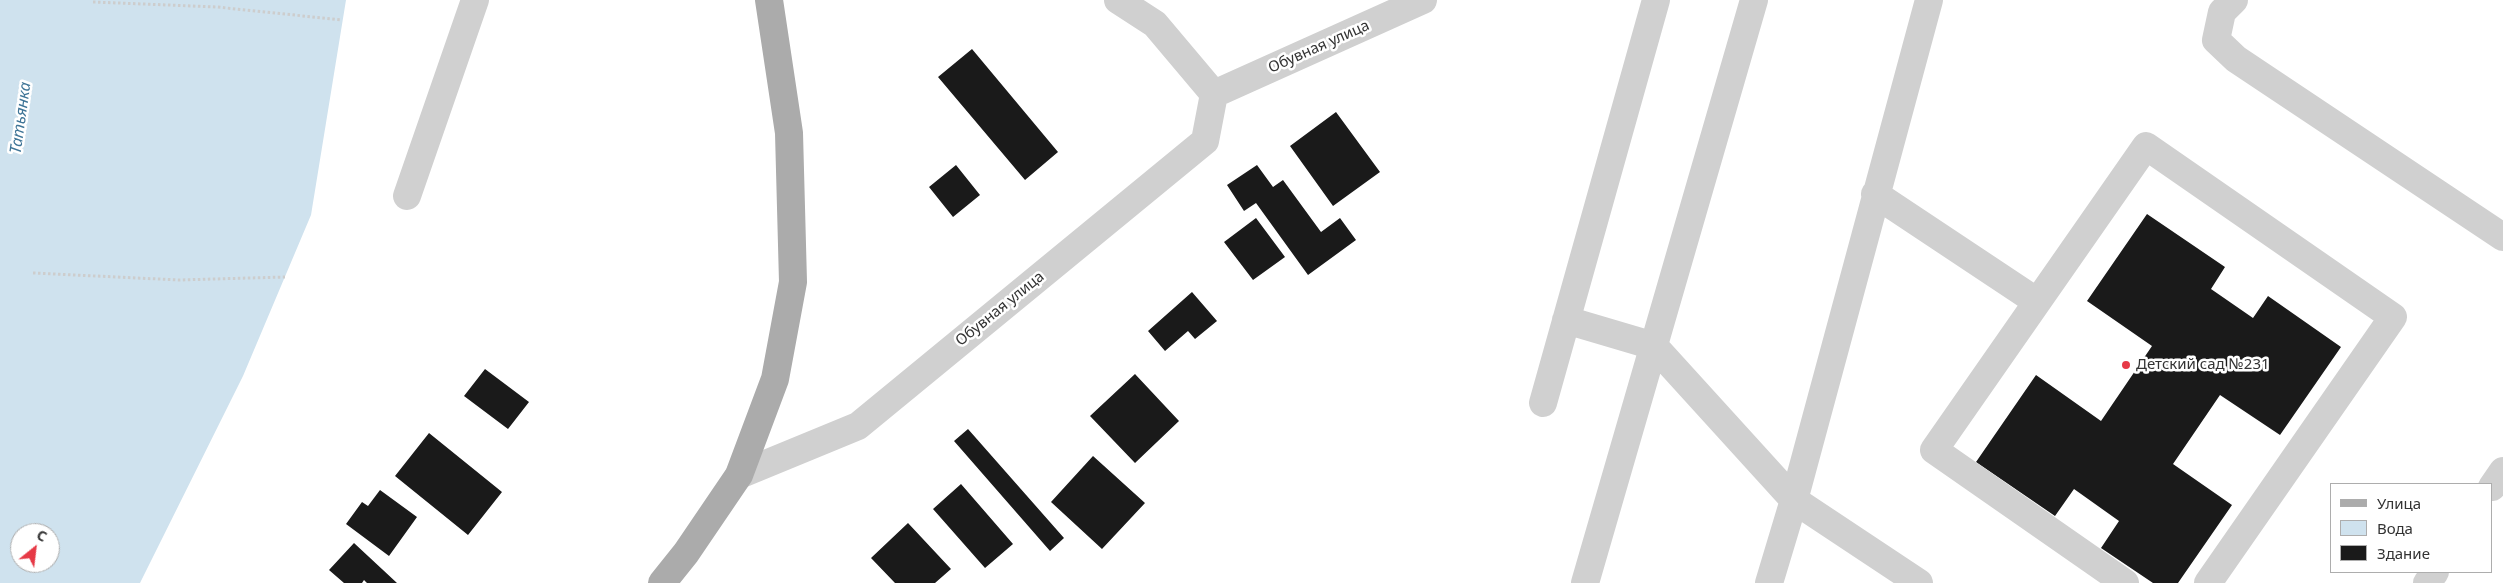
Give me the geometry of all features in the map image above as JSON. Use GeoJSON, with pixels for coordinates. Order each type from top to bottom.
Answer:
{"type":"FeatureCollection","features":[{"type":"Feature","properties":{"kind":"main road"},"geometry":{"type":"LineString","coordinates":[[662,583],[686,553],[739,475],[774,380],[794,282],[789,133],[769,0]]}},
{"type":"Feature","properties":{"kind":"street"},"geometry":{"type":"LineString","coordinates":[[407,196],[475,0]]}},
{"type":"Feature","properties":{"kind":"street"},"geometry":{"type":"LineString","coordinates":[[1118,0],[1155,24],[1214,94]]}},
{"type":"Feature","properties":{"kind":"street","name":"Обувная улица"},"geometry":{"type":"LineString","coordinates":[[739,475],[858,426],[1206,141],[1214,94],[1423,0]]}},
{"type":"Feature","properties":{"kind":"street"},"geometry":{"type":"LineString","coordinates":[[1543,403],[1656,0]]}},
{"type":"Feature","properties":{"kind":"street"},"geometry":{"type":"LineString","coordinates":[[1585,583],[1754,0]]}},
{"type":"Feature","properties":{"kind":"street"},"geometry":{"type":"LineString","coordinates":[[1769,583],[1794,500],[1928,0]]}},
{"type":"Feature","properties":{"kind":"street"},"geometry":{"type":"LineString","coordinates":[[2234,0],[2222,12],[2216,40],[2236,59],[2503,237]]}},
{"type":"Feature","properties":{"kind":"street"},"geometry":{"type":"LineString","coordinates":[[2126,583],[1934,450],[2036,301],[2146,146],[2393,317],[2208,583]]}},
{"type":"Feature","properties":{"kind":"street"},"geometry":{"type":"LineString","coordinates":[[1875,194],[2036,301]]}},
{"type":"Feature","properties":{"kind":"street"},"geometry":{"type":"LineString","coordinates":[[1566,320],[1654,346],[1794,500],[1918,583]]}},
{"type":"Feature","properties":{"kind":"street"},"geometry":{"type":"LineString","coordinates":[[2493,486],[2503,471]]}},
{"type":"Feature","properties":{"kind":"path"},"geometry":{"type":"LineString","coordinates":[[93,2],[217,7],[342,20]]}},
{"type":"Feature","properties":{"kind":"path"},"geometry":{"type":"LineString","coordinates":[[33,273],[179,280],[285,277]]}},
{"type":"Feature","properties":{"kind":"water","name":"Татьянка"},"geometry":{"type":"Polygon","coordinates":[[[0,0],[346,0],[311,215],[243,376],[140,583],[0,583],[0,0]]]}},
{"type":"Feature","properties":{"kind":"building"},"geometry":{"type":"Polygon","coordinates":[[[972,49],[1058,152],[1025,180],[938,77],[972,49]]]}},
{"type":"Feature","properties":{"kind":"building"},"geometry":{"type":"Polygon","coordinates":[[[1336,112],[1380,172],[1333,206],[1290,146],[1336,112]]]}},
{"type":"Feature","properties":{"kind":"building"},"geometry":{"type":"Polygon","coordinates":[[[956,165],[980,195],[953,217],[929,187],[956,165]]]}},
{"type":"Feature","properties":{"kind":"building"},"geometry":{"type":"Polygon","coordinates":[[[1257,165],[1273,187],[1283,180],[1321,232],[1340,218],[1356,240],[1308,275],[1256,203],[1244,211],[1227,185],[1257,165]]]}},
{"type":"Feature","properties":{"kind":"building"},"geometry":{"type":"Polygon","coordinates":[[[2147,214],[2225,267],[2211,289],[2253,318],[2268,296],[2341,347],[2280,435],[2220,395],[2173,464],[2232,505],[2178,583],[2153,583],[2101,548],[2119,521],[2074,489],[2055,516],[1976,462],[2036,375],[2101,421],[2152,346],[2087,301],[2147,214]]]}},
{"type":"Feature","properties":{"kind":"building"},"geometry":{"type":"Polygon","coordinates":[[[1256,218],[1285,257],[1253,280],[1224,242],[1256,218]]]}},
{"type":"Feature","properties":{"kind":"building"},"geometry":{"type":"Polygon","coordinates":[[[1192,292],[1217,321],[1195,339],[1188,331],[1165,351],[1148,331],[1192,292]]]}},
{"type":"Feature","properties":{"kind":"building"},"geometry":{"type":"Polygon","coordinates":[[[485,369],[529,402],[508,429],[464,396],[485,369]]]}},
{"type":"Feature","properties":{"kind":"building"},"geometry":{"type":"Polygon","coordinates":[[[1135,374],[1179,421],[1135,463],[1090,416],[1135,374]]]}},
{"type":"Feature","properties":{"kind":"building"},"geometry":{"type":"Polygon","coordinates":[[[968,429],[1064,538],[1050,551],[954,441],[968,429]]]}},
{"type":"Feature","properties":{"kind":"building"},"geometry":{"type":"Polygon","coordinates":[[[429,433],[502,492],[468,535],[395,476],[429,433]]]}},
{"type":"Feature","properties":{"kind":"building"},"geometry":{"type":"Polygon","coordinates":[[[1093,456],[1145,503],[1102,549],[1051,502],[1093,456]]]}},
{"type":"Feature","properties":{"kind":"building"},"geometry":{"type":"Polygon","coordinates":[[[961,484],[1013,544],[985,568],[933,509],[961,484]]]}},
{"type":"Feature","properties":{"kind":"building"},"geometry":{"type":"Polygon","coordinates":[[[380,490],[417,517],[389,556],[346,524],[362,502],[368,506],[380,490]]]}},
{"type":"Feature","properties":{"kind":"building"},"geometry":{"type":"Polygon","coordinates":[[[908,523],[951,569],[935,583],[895,583],[871,558],[908,523]]]}},
{"type":"Feature","properties":{"kind":"building"},"geometry":{"type":"Polygon","coordinates":[[[354,543],[397,583],[367,583],[364,580],[362,583],[344,583],[329,570],[354,543]]]}},
{"type":"Feature","properties":{"kind":"place","name":"Детский сад №231"},"geometry":{"type":"Point","coordinates":[2126,365]}}]}
